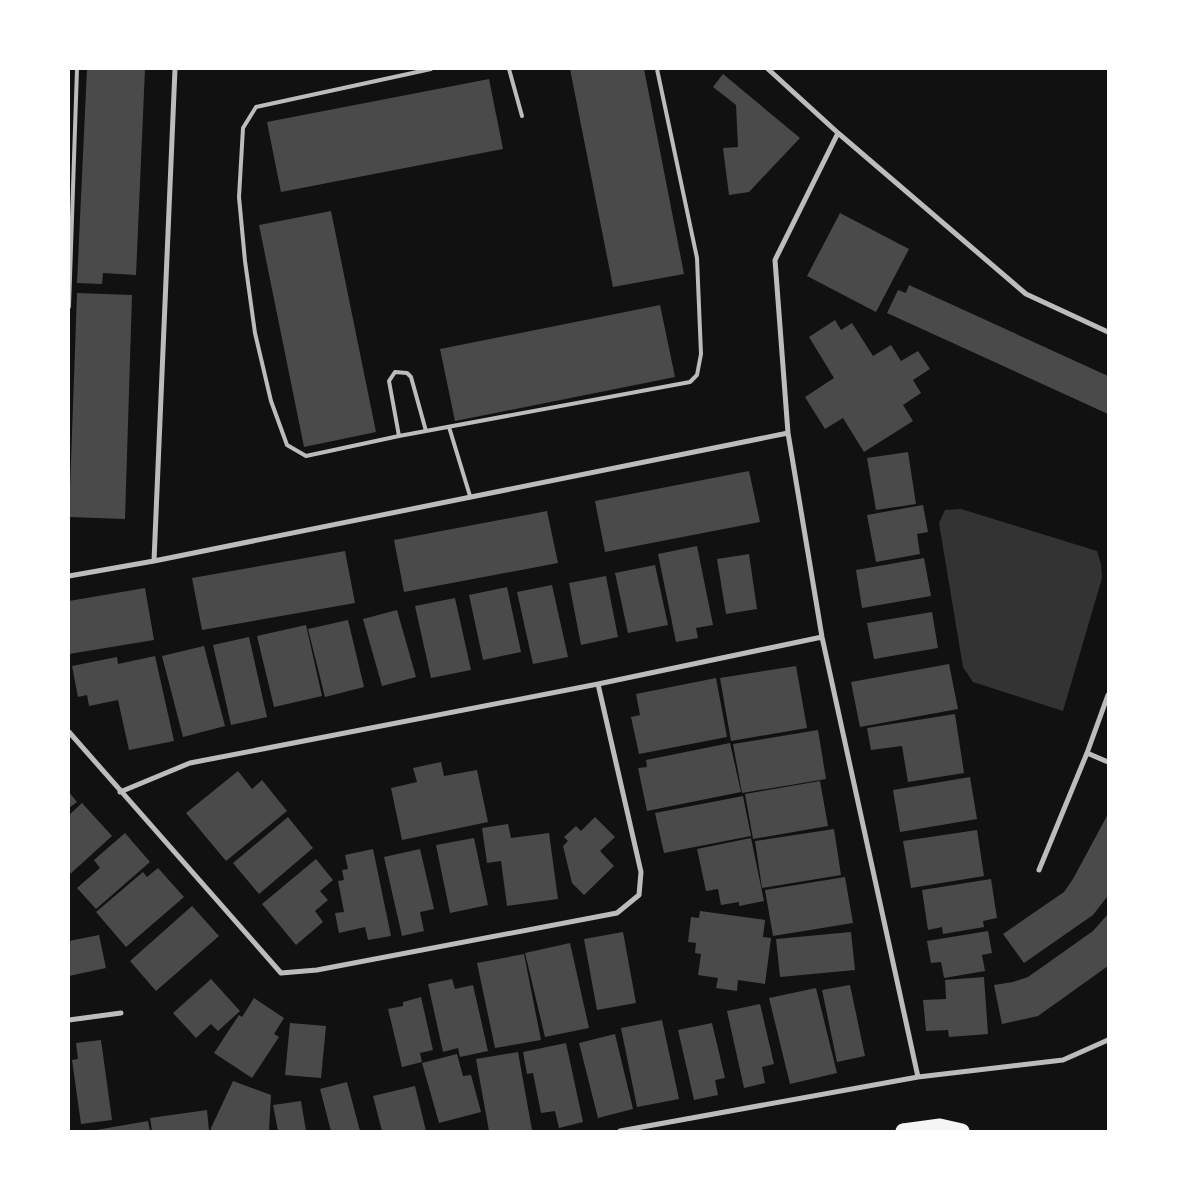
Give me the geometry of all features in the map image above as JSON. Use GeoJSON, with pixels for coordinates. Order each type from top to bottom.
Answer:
{"type":"FeatureCollection","features":[{"type":"Feature","properties":{"kind":"highway"},"geometry":{"type":"LineString","coordinates":[[903,1131],[940,1126],[962,1131]]}},
{"type":"Feature","properties":{"kind":"street"},"geometry":{"type":"LineString","coordinates":[[154,561],[175,69]]}},
{"type":"Feature","properties":{"kind":"street"},"geometry":{"type":"LineString","coordinates":[[768,69],[838,133],[1026,294],[1108,332]]}},
{"type":"Feature","properties":{"kind":"street"},"geometry":{"type":"LineString","coordinates":[[838,133],[775,260],[788,433],[822,636],[918,1077]]}},
{"type":"Feature","properties":{"kind":"street"},"geometry":{"type":"LineString","coordinates":[[69,576],[154,561],[788,433]]}},
{"type":"Feature","properties":{"kind":"street"},"geometry":{"type":"LineString","coordinates":[[120,792],[190,763],[598,684],[822,636]]}},
{"type":"Feature","properties":{"kind":"street"},"geometry":{"type":"LineString","coordinates":[[69,732],[120,792],[282,973],[317,970],[617,913],[639,896],[641,872],[598,684]]}},
{"type":"Feature","properties":{"kind":"street"},"geometry":{"type":"LineString","coordinates":[[1039,870],[1087,753],[1108,695]]}},
{"type":"Feature","properties":{"kind":"street"},"geometry":{"type":"LineString","coordinates":[[1087,753],[1108,762]]}},
{"type":"Feature","properties":{"kind":"street"},"geometry":{"type":"LineString","coordinates":[[69,1020],[120,1013]]}},
{"type":"Feature","properties":{"kind":"street"},"geometry":{"type":"LineString","coordinates":[[620,1131],[918,1077],[1063,1060],[1108,1040]]}},
{"type":"Feature","properties":{"kind":"lane"},"geometry":{"type":"LineString","coordinates":[[69,307],[78,69]]}},
{"type":"Feature","properties":{"kind":"lane"},"geometry":{"type":"LineString","coordinates":[[431,69],[256,107],[243,128],[239,197],[255,333],[269,391],[287,445],[306,456],[399,436],[690,382],[697,375],[701,354],[697,258],[656,69]]}},
{"type":"Feature","properties":{"kind":"lane"},"geometry":{"type":"LineString","coordinates":[[509,69],[522,116]]}},
{"type":"Feature","properties":{"kind":"lane"},"geometry":{"type":"LineString","coordinates":[[399,436],[389,381],[395,372],[407,373],[411,377],[426,431]]}},
{"type":"Feature","properties":{"kind":"lane"},"geometry":{"type":"LineString","coordinates":[[449,427],[470,496]]}},
{"type":"Feature","properties":{"kind":"shaded area"},"geometry":{"type":"Polygon","coordinates":[[[961,509],[1097,551],[1101,564],[1102,578],[1063,711],[973,682],[963,667],[939,523],[945,510],[961,509]]]}},
{"type":"Feature","properties":{"kind":"building"},"geometry":{"type":"Polygon","coordinates":[[[87,69],[145,69],[136,275],[103,273],[102,284],[77,283],[87,69]]]}},
{"type":"Feature","properties":{"kind":"building"},"geometry":{"type":"Polygon","coordinates":[[[570,69],[644,69],[684,274],[613,287],[570,69]]]}},
{"type":"Feature","properties":{"kind":"building"},"geometry":{"type":"Polygon","coordinates":[[[723,74],[800,138],[749,192],[729,195],[723,148],[738,147],[736,105],[713,87],[723,74]]]}},
{"type":"Feature","properties":{"kind":"building"},"geometry":{"type":"Polygon","coordinates":[[[489,79],[503,149],[281,192],[267,122],[489,79]]]}},
{"type":"Feature","properties":{"kind":"building"},"geometry":{"type":"Polygon","coordinates":[[[331,211],[376,432],[304,447],[259,225],[331,211]]]}},
{"type":"Feature","properties":{"kind":"building"},"geometry":{"type":"Polygon","coordinates":[[[840,213],[909,249],[876,312],[807,276],[840,213]]]}},
{"type":"Feature","properties":{"kind":"building"},"geometry":{"type":"Polygon","coordinates":[[[909,285],[1108,376],[1108,414],[887,313],[898,290],[906,293],[909,285]]]}},
{"type":"Feature","properties":{"kind":"building"},"geometry":{"type":"Polygon","coordinates":[[[77,293],[132,295],[125,519],[69,517],[77,293]]]}},
{"type":"Feature","properties":{"kind":"building"},"geometry":{"type":"Polygon","coordinates":[[[660,305],[675,377],[455,421],[440,349],[660,305]]]}},
{"type":"Feature","properties":{"kind":"building"},"geometry":{"type":"Polygon","coordinates":[[[835,320],[841,330],[852,323],[873,356],[891,345],[901,361],[918,351],[930,369],[913,380],[921,393],[903,405],[913,421],[864,452],[843,418],[825,429],[805,397],[834,378],[809,337],[835,320]]]}},
{"type":"Feature","properties":{"kind":"building"},"geometry":{"type":"Polygon","coordinates":[[[908,452],[916,504],[876,510],[867,458],[908,452]]]}},
{"type":"Feature","properties":{"kind":"building"},"geometry":{"type":"Polygon","coordinates":[[[749,471],[760,522],[605,552],[595,501],[749,471]]]}},
{"type":"Feature","properties":{"kind":"building"},"geometry":{"type":"Polygon","coordinates":[[[923,505],[928,532],[917,534],[920,554],[876,562],[867,515],[923,505]]]}},
{"type":"Feature","properties":{"kind":"building"},"geometry":{"type":"Polygon","coordinates":[[[547,511],[558,563],[404,592],[394,540],[547,511]]]}},
{"type":"Feature","properties":{"kind":"building"},"geometry":{"type":"Polygon","coordinates":[[[697,546],[713,625],[696,628],[698,638],[676,642],[658,554],[697,546]]]}},
{"type":"Feature","properties":{"kind":"building"},"geometry":{"type":"Polygon","coordinates":[[[345,551],[355,603],[202,630],[192,578],[345,551]]]}},
{"type":"Feature","properties":{"kind":"building"},"geometry":{"type":"Polygon","coordinates":[[[749,554],[757,609],[726,614],[717,559],[749,554]]]}},
{"type":"Feature","properties":{"kind":"building"},"geometry":{"type":"Polygon","coordinates":[[[924,558],[931,596],[862,608],[856,570],[924,558]]]}},
{"type":"Feature","properties":{"kind":"building"},"geometry":{"type":"Polygon","coordinates":[[[655,565],[668,625],[628,633],[615,573],[655,565]]]}},
{"type":"Feature","properties":{"kind":"building"},"geometry":{"type":"Polygon","coordinates":[[[606,576],[618,637],[581,645],[569,583],[606,576]]]}},
{"type":"Feature","properties":{"kind":"building"},"geometry":{"type":"Polygon","coordinates":[[[552,585],[568,657],[533,664],[517,592],[552,585]]]}},
{"type":"Feature","properties":{"kind":"building"},"geometry":{"type":"Polygon","coordinates":[[[507,587],[521,652],[483,660],[469,595],[507,587]]]}},
{"type":"Feature","properties":{"kind":"building"},"geometry":{"type":"Polygon","coordinates":[[[145,588],[154,640],[69,654],[69,601],[145,588]]]}},
{"type":"Feature","properties":{"kind":"building"},"geometry":{"type":"Polygon","coordinates":[[[455,598],[471,670],[431,678],[415,606],[455,598]]]}},
{"type":"Feature","properties":{"kind":"building"},"geometry":{"type":"Polygon","coordinates":[[[397,610],[416,677],[382,686],[363,619],[397,610]]]}},
{"type":"Feature","properties":{"kind":"building"},"geometry":{"type":"Polygon","coordinates":[[[932,612],[938,648],[874,659],[867,623],[932,612]]]}},
{"type":"Feature","properties":{"kind":"building"},"geometry":{"type":"Polygon","coordinates":[[[348,620],[364,687],[325,697],[308,629],[348,620]]]}},
{"type":"Feature","properties":{"kind":"building"},"geometry":{"type":"Polygon","coordinates":[[[306,625],[322,696],[274,707],[257,636],[306,625]]]}},
{"type":"Feature","properties":{"kind":"building"},"geometry":{"type":"Polygon","coordinates":[[[249,637],[267,717],[231,725],[213,645],[249,637]]]}},
{"type":"Feature","properties":{"kind":"building"},"geometry":{"type":"Polygon","coordinates":[[[204,646],[225,726],[183,737],[162,656],[204,646]]]}},
{"type":"Feature","properties":{"kind":"building"},"geometry":{"type":"Polygon","coordinates":[[[155,656],[174,741],[129,750],[118,700],[89,706],[87,695],[78,697],[72,666],[117,657],[118,664],[155,656]]]}},
{"type":"Feature","properties":{"kind":"building"},"geometry":{"type":"Polygon","coordinates":[[[949,664],[958,709],[860,727],[851,682],[949,664]]]}},
{"type":"Feature","properties":{"kind":"building"},"geometry":{"type":"Polygon","coordinates":[[[796,666],[807,728],[731,741],[720,678],[796,666]]]}},
{"type":"Feature","properties":{"kind":"building"},"geometry":{"type":"Polygon","coordinates":[[[716,678],[727,737],[639,754],[631,717],[640,715],[636,694],[716,678]]]}},
{"type":"Feature","properties":{"kind":"building"},"geometry":{"type":"Polygon","coordinates":[[[955,714],[964,773],[908,782],[902,746],[871,750],[867,728],[955,714]]]}},
{"type":"Feature","properties":{"kind":"building"},"geometry":{"type":"Polygon","coordinates":[[[818,730],[826,779],[742,793],[733,744],[818,730]]]}},
{"type":"Feature","properties":{"kind":"building"},"geometry":{"type":"Polygon","coordinates":[[[730,743],[741,792],[647,811],[638,768],[647,767],[646,760],[730,743]]]}},
{"type":"Feature","properties":{"kind":"building"},"geometry":{"type":"Polygon","coordinates":[[[441,762],[444,776],[477,770],[488,822],[402,840],[391,788],[417,782],[413,768],[441,762]]]}},
{"type":"Feature","properties":{"kind":"building"},"geometry":{"type":"Polygon","coordinates":[[[238,771],[252,789],[262,780],[287,811],[226,861],[186,813],[238,771]]]}},
{"type":"Feature","properties":{"kind":"building"},"geometry":{"type":"Polygon","coordinates":[[[970,777],[977,819],[900,832],[893,790],[970,777]]]}},
{"type":"Feature","properties":{"kind":"building"},"geometry":{"type":"Polygon","coordinates":[[[820,781],[828,826],[753,839],[745,794],[820,781]]]}},
{"type":"Feature","properties":{"kind":"building"},"geometry":{"type":"Polygon","coordinates":[[[69,792],[77,802],[69,808],[69,792]]]}},
{"type":"Feature","properties":{"kind":"building"},"geometry":{"type":"Polygon","coordinates":[[[743,796],[751,836],[664,853],[655,813],[743,796]]]}},
{"type":"Feature","properties":{"kind":"building"},"geometry":{"type":"Polygon","coordinates":[[[82,803],[112,836],[69,875],[69,815],[82,803]]]}},
{"type":"Feature","properties":{"kind":"building"},"geometry":{"type":"Polygon","coordinates":[[[1108,814],[1107,897],[1093,915],[1024,963],[1003,934],[1064,892],[1108,814]]]}},
{"type":"Feature","properties":{"kind":"building"},"geometry":{"type":"Polygon","coordinates":[[[288,817],[313,848],[259,894],[233,863],[288,817]]]}},
{"type":"Feature","properties":{"kind":"building"},"geometry":{"type":"Polygon","coordinates":[[[595,817],[615,837],[600,851],[614,866],[584,895],[572,883],[563,846],[568,841],[564,837],[576,826],[581,831],[595,817]]]}},
{"type":"Feature","properties":{"kind":"building"},"geometry":{"type":"Polygon","coordinates":[[[508,824],[511,838],[549,833],[558,899],[507,906],[501,861],[487,863],[482,828],[508,824]]]}},
{"type":"Feature","properties":{"kind":"building"},"geometry":{"type":"Polygon","coordinates":[[[834,829],[841,875],[762,888],[755,841],[834,829]]]}},
{"type":"Feature","properties":{"kind":"building"},"geometry":{"type":"Polygon","coordinates":[[[977,830],[984,876],[911,888],[903,841],[977,830]]]}},
{"type":"Feature","properties":{"kind":"building"},"geometry":{"type":"Polygon","coordinates":[[[125,833],[150,862],[96,909],[77,888],[100,868],[94,860],[125,833]]]}},
{"type":"Feature","properties":{"kind":"building"},"geometry":{"type":"Polygon","coordinates":[[[474,838],[488,905],[450,913],[436,845],[474,838]]]}},
{"type":"Feature","properties":{"kind":"building"},"geometry":{"type":"Polygon","coordinates":[[[751,838],[764,901],[739,906],[739,902],[721,905],[718,889],[706,891],[697,849],[751,838]]]}},
{"type":"Feature","properties":{"kind":"building"},"geometry":{"type":"Polygon","coordinates":[[[373,849],[391,936],[368,940],[365,927],[339,933],[335,913],[344,912],[338,881],[344,880],[342,870],[348,869],[345,855],[373,849]]]}},
{"type":"Feature","properties":{"kind":"building"},"geometry":{"type":"Polygon","coordinates":[[[420,849],[434,909],[420,912],[424,931],[402,936],[384,857],[420,849]]]}},
{"type":"Feature","properties":{"kind":"building"},"geometry":{"type":"Polygon","coordinates":[[[316,859],[333,880],[320,891],[328,900],[315,911],[323,922],[296,945],[262,904],[316,859]]]}},
{"type":"Feature","properties":{"kind":"building"},"geometry":{"type":"Polygon","coordinates":[[[158,868],[184,897],[126,947],[96,912],[143,872],[147,877],[158,868]]]}},
{"type":"Feature","properties":{"kind":"building"},"geometry":{"type":"Polygon","coordinates":[[[845,877],[853,923],[773,936],[765,890],[845,877]]]}},
{"type":"Feature","properties":{"kind":"building"},"geometry":{"type":"Polygon","coordinates":[[[991,879],[997,918],[983,921],[984,927],[943,934],[942,927],[928,930],[922,890],[991,879]]]}},
{"type":"Feature","properties":{"kind":"building"},"geometry":{"type":"Polygon","coordinates":[[[192,906],[219,936],[156,991],[130,961],[192,906]]]}},
{"type":"Feature","properties":{"kind":"building"},"geometry":{"type":"Polygon","coordinates":[[[700,911],[765,920],[763,937],[771,938],[765,984],[738,980],[737,991],[716,988],[718,978],[698,975],[701,954],[695,953],[696,943],[688,942],[691,917],[699,918],[700,911]]]}},
{"type":"Feature","properties":{"kind":"building"},"geometry":{"type":"Polygon","coordinates":[[[1108,914],[1108,966],[1038,1016],[1002,1024],[994,985],[1028,977],[1093,931],[1108,914]]]}},
{"type":"Feature","properties":{"kind":"building"},"geometry":{"type":"Polygon","coordinates":[[[988,931],[992,953],[982,955],[985,971],[944,978],[941,962],[931,963],[927,941],[988,931]]]}},
{"type":"Feature","properties":{"kind":"building"},"geometry":{"type":"Polygon","coordinates":[[[623,932],[636,1003],[597,1010],[584,939],[623,932]]]}},
{"type":"Feature","properties":{"kind":"building"},"geometry":{"type":"Polygon","coordinates":[[[851,932],[855,970],[780,977],[776,939],[851,932]]]}},
{"type":"Feature","properties":{"kind":"building"},"geometry":{"type":"Polygon","coordinates":[[[99,935],[106,968],[69,976],[69,941],[99,935]]]}},
{"type":"Feature","properties":{"kind":"building"},"geometry":{"type":"Polygon","coordinates":[[[570,943],[589,1028],[545,1037],[525,953],[570,943]]]}},
{"type":"Feature","properties":{"kind":"building"},"geometry":{"type":"Polygon","coordinates":[[[524,954],[541,1040],[495,1048],[477,963],[524,954]]]}},
{"type":"Feature","properties":{"kind":"building"},"geometry":{"type":"Polygon","coordinates":[[[984,977],[988,1034],[949,1037],[948,1030],[926,1031],[923,1000],[946,999],[945,980],[984,977]]]}},
{"type":"Feature","properties":{"kind":"building"},"geometry":{"type":"Polygon","coordinates":[[[211,979],[240,1011],[218,1031],[211,1024],[196,1038],[173,1013],[211,979]]]}},
{"type":"Feature","properties":{"kind":"building"},"geometry":{"type":"Polygon","coordinates":[[[452,979],[455,989],[473,985],[488,1051],[460,1057],[458,1048],[443,1052],[428,984],[452,979]]]}},
{"type":"Feature","properties":{"kind":"building"},"geometry":{"type":"Polygon","coordinates":[[[850,985],[865,1056],[837,1062],[822,990],[850,985]]]}},
{"type":"Feature","properties":{"kind":"building"},"geometry":{"type":"Polygon","coordinates":[[[816,988],[837,1073],[790,1084],[769,998],[816,988]]]}},
{"type":"Feature","properties":{"kind":"building"},"geometry":{"type":"Polygon","coordinates":[[[421,997],[433,1050],[420,1053],[422,1062],[402,1067],[388,1009],[403,1006],[403,1002],[421,997]]]}},
{"type":"Feature","properties":{"kind":"building"},"geometry":{"type":"Polygon","coordinates":[[[254,998],[284,1018],[274,1034],[279,1037],[252,1078],[214,1053],[239,1015],[242,1017],[254,998]]]}},
{"type":"Feature","properties":{"kind":"building"},"geometry":{"type":"Polygon","coordinates":[[[760,1004],[774,1064],[762,1067],[765,1083],[744,1088],[727,1011],[760,1004]]]}},
{"type":"Feature","properties":{"kind":"building"},"geometry":{"type":"Polygon","coordinates":[[[662,1020],[679,1099],[637,1107],[621,1028],[662,1020]]]}},
{"type":"Feature","properties":{"kind":"building"},"geometry":{"type":"Polygon","coordinates":[[[290,1023],[326,1026],[321,1078],[285,1075],[290,1023]]]}},
{"type":"Feature","properties":{"kind":"building"},"geometry":{"type":"Polygon","coordinates":[[[712,1023],[725,1078],[715,1080],[718,1095],[694,1100],[678,1030],[712,1023]]]}},
{"type":"Feature","properties":{"kind":"building"},"geometry":{"type":"Polygon","coordinates":[[[615,1034],[633,1109],[598,1118],[579,1043],[615,1034]]]}},
{"type":"Feature","properties":{"kind":"building"},"geometry":{"type":"Polygon","coordinates":[[[101,1040],[112,1120],[81,1124],[72,1060],[78,1059],[76,1043],[101,1040]]]}},
{"type":"Feature","properties":{"kind":"building"},"geometry":{"type":"Polygon","coordinates":[[[566,1043],[583,1122],[559,1128],[555,1111],[541,1113],[533,1073],[527,1074],[523,1052],[566,1043]]]}},
{"type":"Feature","properties":{"kind":"building"},"geometry":{"type":"Polygon","coordinates":[[[518,1052],[532,1130],[489,1131],[476,1059],[518,1052]]]}},
{"type":"Feature","properties":{"kind":"building"},"geometry":{"type":"Polygon","coordinates":[[[457,1054],[463,1076],[471,1075],[481,1112],[439,1123],[422,1063],[457,1054]]]}},
{"type":"Feature","properties":{"kind":"building"},"geometry":{"type":"Polygon","coordinates":[[[233,1081],[271,1095],[269,1131],[211,1131],[233,1081]]]}},
{"type":"Feature","properties":{"kind":"building"},"geometry":{"type":"Polygon","coordinates":[[[347,1082],[360,1131],[331,1131],[320,1089],[347,1082]]]}},
{"type":"Feature","properties":{"kind":"building"},"geometry":{"type":"Polygon","coordinates":[[[415,1086],[426,1131],[382,1131],[373,1096],[415,1086]]]}},
{"type":"Feature","properties":{"kind":"building"},"geometry":{"type":"Polygon","coordinates":[[[301,1101],[306,1131],[278,1131],[273,1105],[301,1101]]]}},
{"type":"Feature","properties":{"kind":"building"},"geometry":{"type":"Polygon","coordinates":[[[207,1110],[209,1131],[152,1131],[150,1118],[207,1110]]]}},
{"type":"Feature","properties":{"kind":"building"},"geometry":{"type":"Polygon","coordinates":[[[148,1121],[150,1131],[96,1131],[96,1130],[148,1121]]]}}]}
